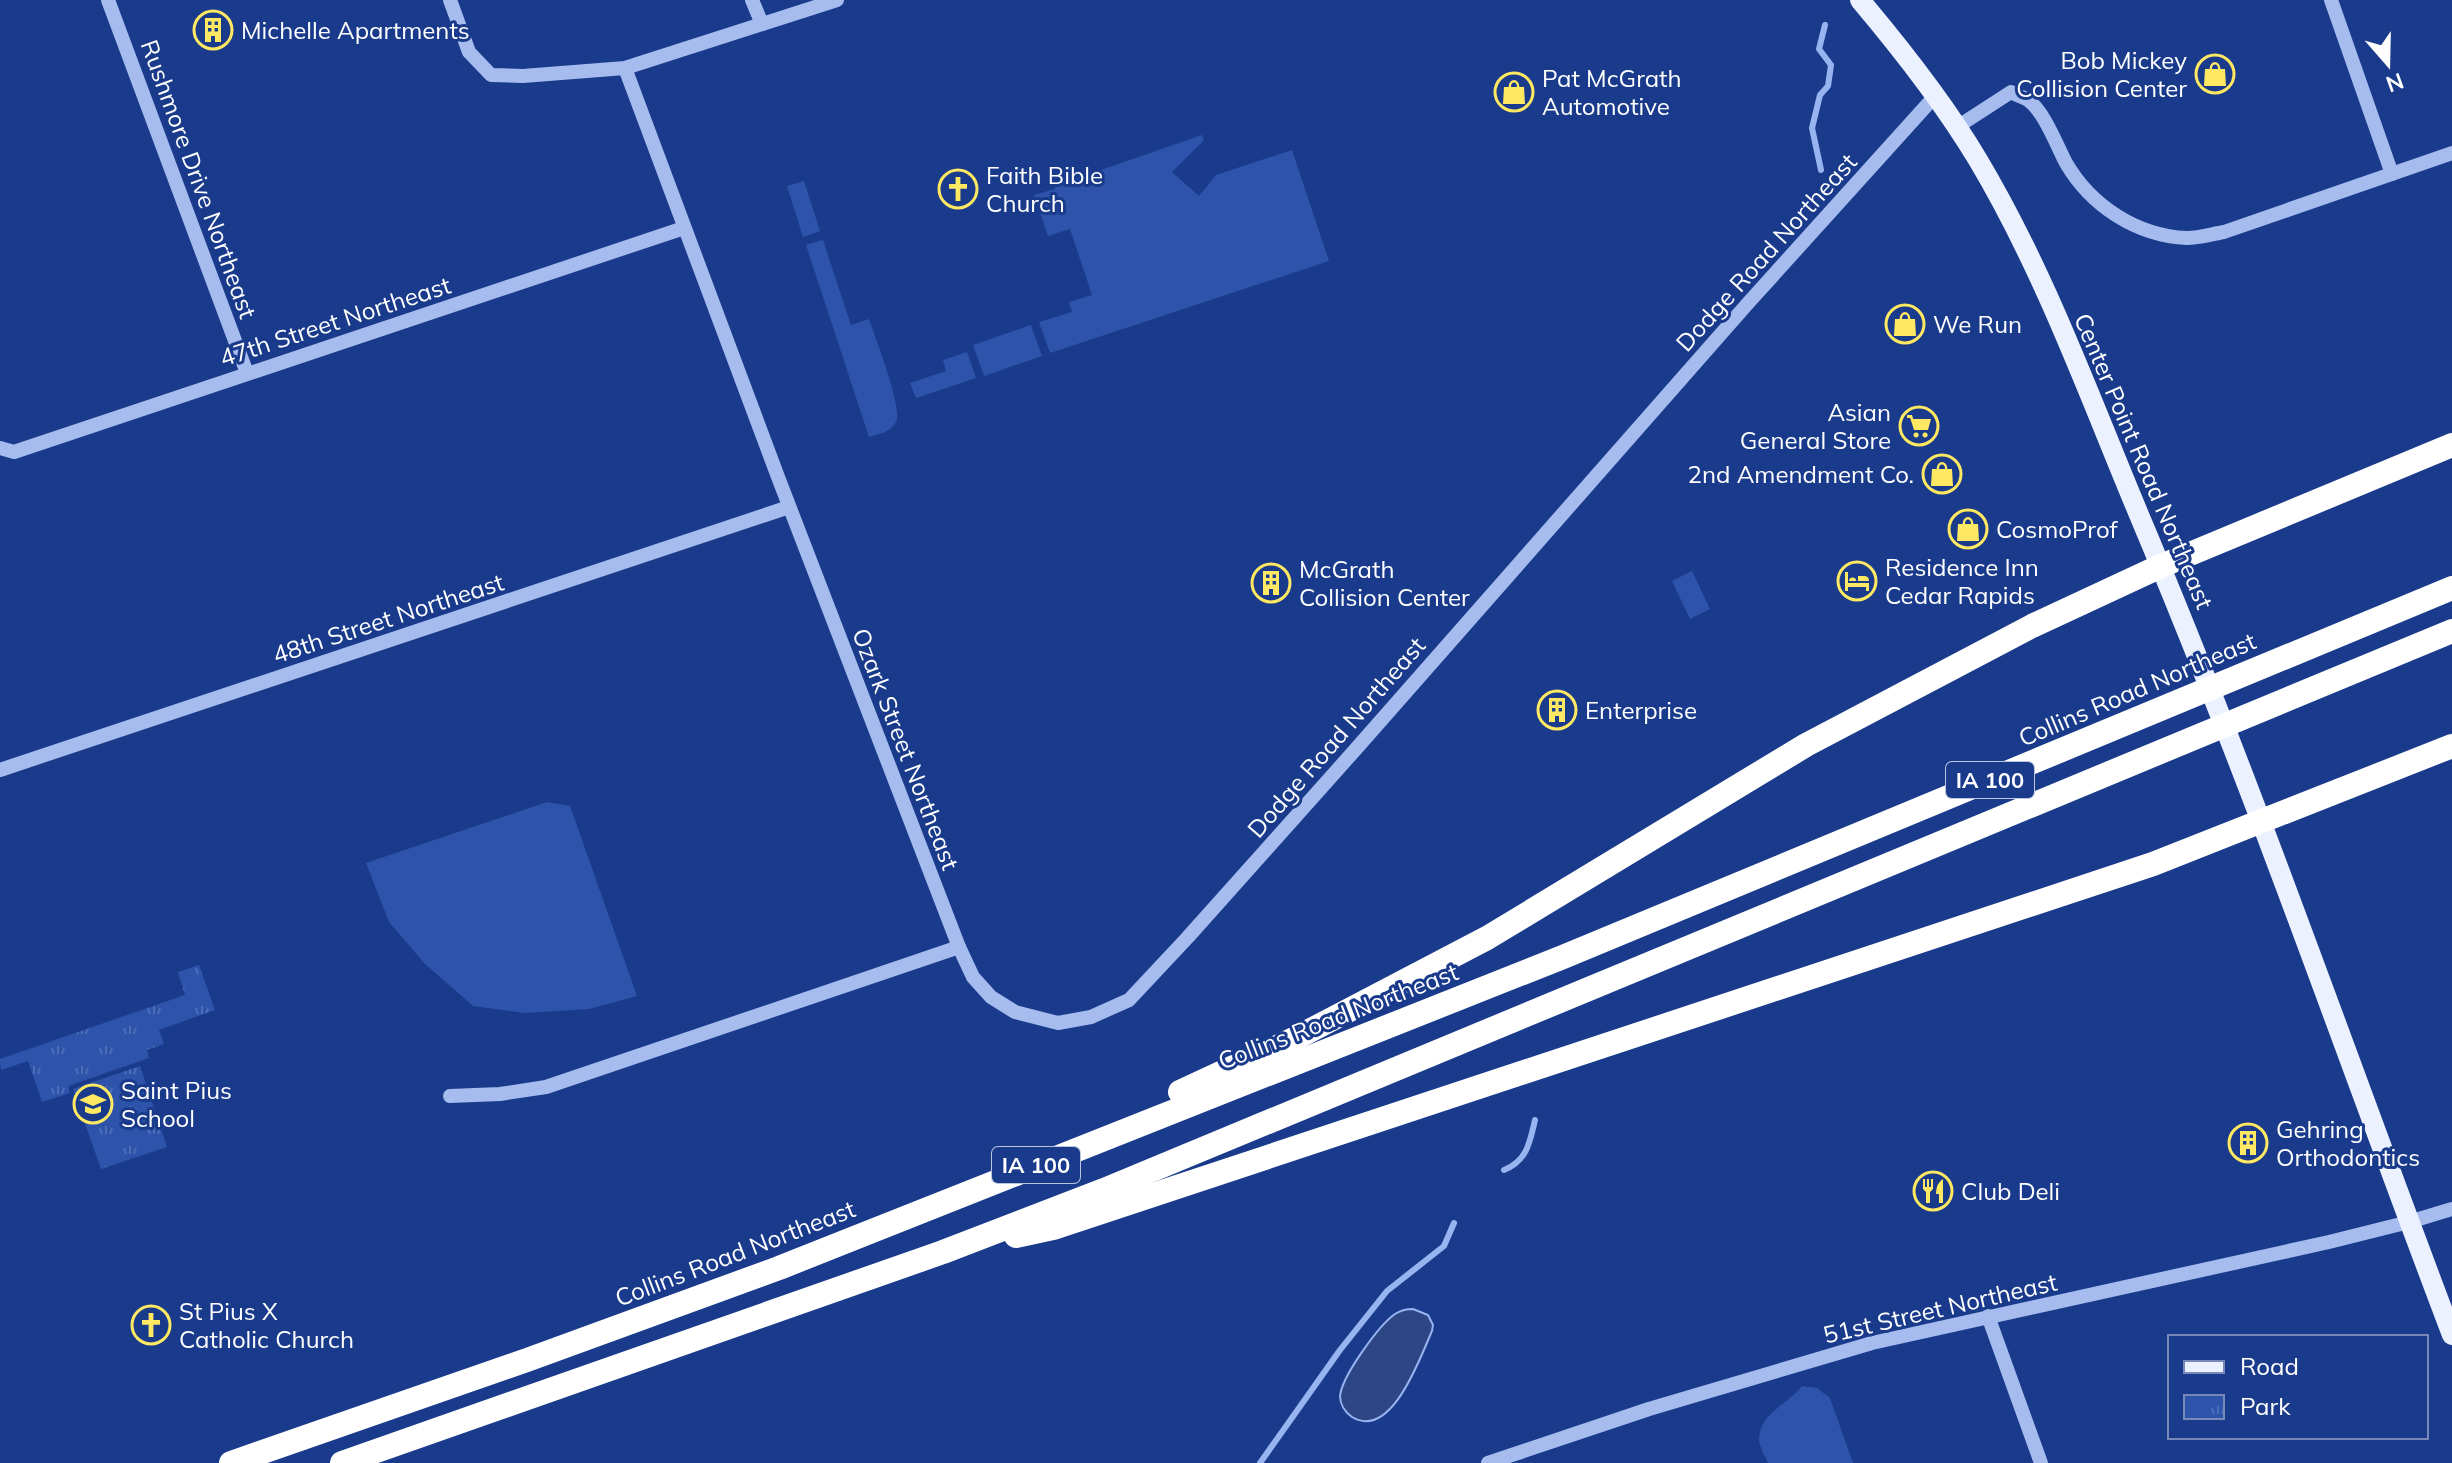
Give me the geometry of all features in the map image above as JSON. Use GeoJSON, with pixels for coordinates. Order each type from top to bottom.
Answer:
{"type":"FeatureCollection","features":[{"type":"Feature","properties":{"kind":"highway"},"geometry":{"type":"LineString","coordinates":[[779,1268],[1095,1131],[1292,1040],[1487,938],[1806,745],[2032,626],[2161,566],[2452,445]]}},
{"type":"Feature","properties":{"kind":"highway","name":"Collins Road Northeast"},"geometry":{"type":"LineString","coordinates":[[231,1463],[779,1268],[1548,963],[2452,588]]}},
{"type":"Feature","properties":{"kind":"highway","name":"IA 100"},"geometry":{"type":"LineString","coordinates":[[342,1463],[943,1252],[1118,1184],[2452,631]]}},
{"type":"Feature","properties":{"kind":"highway"},"geometry":{"type":"LineString","coordinates":[[943,1252],[1053,1228],[2153,864],[2452,746]]}},
{"type":"Feature","properties":{"kind":"main road","name":"Center Point Road Northeast"},"geometry":{"type":"LineString","coordinates":[[1860,0],[1936,95],[1957,127],[2015,228],[2040,281],[2161,566],[2262,820],[2452,1335]]}},
{"type":"Feature","properties":{"kind":"street","name":"Rushmore Drive Northeast"},"geometry":{"type":"LineString","coordinates":[[108,0],[247,373]]}},
{"type":"Feature","properties":{"kind":"street"},"geometry":{"type":"LineString","coordinates":[[450,0],[469,52],[491,75],[523,76],[625,68],[837,0]]}},
{"type":"Feature","properties":{"kind":"street"},"geometry":{"type":"LineString","coordinates":[[752,0],[762,24]]}},
{"type":"Feature","properties":{"kind":"street"},"geometry":{"type":"LineString","coordinates":[[2331,0],[2392,174]]}},
{"type":"Feature","properties":{"kind":"street","name":"Ozark Street Northeast"},"geometry":{"type":"LineString","coordinates":[[625,68],[789,507],[959,947]]}},
{"type":"Feature","properties":{"kind":"street"},"geometry":{"type":"LineString","coordinates":[[1957,127],[2011,92],[2030,102],[2068,166],[2094,200],[2126,221],[2155,234],[2190,238],[2224,232],[2452,153]]}},
{"type":"Feature","properties":{"kind":"street","name":"Dodge Road Northeast"},"geometry":{"type":"LineString","coordinates":[[959,947],[973,977],[991,997],[1015,1012],[1058,1023],[1091,1017],[1129,1000],[1936,95]]}},
{"type":"Feature","properties":{"kind":"street","name":"47th Street Northeast"},"geometry":{"type":"LineString","coordinates":[[0,448],[14,452],[684,228]]}},
{"type":"Feature","properties":{"kind":"street","name":"48th Street Northeast"},"geometry":{"type":"LineString","coordinates":[[0,770],[789,507]]}},
{"type":"Feature","properties":{"kind":"street"},"geometry":{"type":"LineString","coordinates":[[450,1096],[500,1094],[546,1087],[959,947]]}},
{"type":"Feature","properties":{"kind":"street","name":"51st Street Northeast"},"geometry":{"type":"LineString","coordinates":[[1488,1463],[1649,1409],[1846,1351],[1988,1316],[2163,1280],[2452,1209]]}},
{"type":"Feature","properties":{"kind":"street"},"geometry":{"type":"LineString","coordinates":[[1988,1316],[2041,1463]]}},
{"type":"Feature","properties":{"kind":"green space"},"geometry":{"type":"Polygon","coordinates":[[[1202,135],[1204,140],[1172,172],[1199,196],[1216,175],[1292,150],[1329,261],[1050,353],[1039,322],[1072,312],[1069,302],[1092,295],[1070,229],[1048,236],[1034,195],[1202,135]]]}},
{"type":"Feature","properties":{"kind":"green space"},"geometry":{"type":"Polygon","coordinates":[[[804,181],[820,231],[803,237],[787,186],[804,181]]]}},
{"type":"Feature","properties":{"kind":"green space"},"geometry":{"type":"Polygon","coordinates":[[[823,240],[851,325],[869,319],[896,403],[894,425],[869,437],[806,245],[823,240]]]}},
{"type":"Feature","properties":{"kind":"green space"},"geometry":{"type":"Polygon","coordinates":[[[1031,325],[1042,356],[984,376],[973,345],[1031,325]]]}},
{"type":"Feature","properties":{"kind":"green space"},"geometry":{"type":"Polygon","coordinates":[[[967,352],[976,378],[916,398],[910,383],[946,371],[943,360],[967,352]]]}},
{"type":"Feature","properties":{"kind":"green space"},"geometry":{"type":"Polygon","coordinates":[[[1692,571],[1710,609],[1690,619],[1672,581],[1692,571]]]}},
{"type":"Feature","properties":{"kind":"green space"},"geometry":{"type":"Polygon","coordinates":[[[547,802],[570,806],[637,996],[589,1009],[525,1013],[473,1006],[424,963],[389,922],[366,863],[547,802]]]}},
{"type":"Feature","properties":{"kind":"green space"},"geometry":{"type":"Polygon","coordinates":[[[199,965],[215,1010],[159,1030],[164,1044],[147,1050],[149,1058],[68,1086],[70,1093],[42,1102],[28,1061],[1,1070],[0,1059],[185,995],[178,972],[199,965]]]}},
{"type":"Feature","properties":{"kind":"green space"},"geometry":{"type":"Polygon","coordinates":[[[140,1066],[167,1147],[101,1169],[73,1089],[140,1066]]]}},
{"type":"Feature","properties":{"kind":"green space"},"geometry":{"type":"Polygon","coordinates":[[[1802,1386],[1817,1388],[1830,1398],[1853,1463],[1768,1463],[1759,1442],[1764,1422],[1802,1386]]]}},
{"type":"Feature","properties":{"kind":"shaded area"},"geometry":{"type":"Polygon","coordinates":[[[1413,1309],[1428,1315],[1433,1325],[1403,1392],[1380,1417],[1366,1421],[1352,1417],[1343,1408],[1340,1399],[1347,1376],[1388,1320],[1399,1312],[1413,1309]]]}},
{"type":"Feature","properties":{"kind":"waterway"},"geometry":{"type":"LineString","coordinates":[[1821,170],[1812,128],[1820,95],[1828,86],[1831,65],[1819,49],[1825,25]]}},
{"type":"Feature","properties":{"kind":"waterway"},"geometry":{"type":"LineString","coordinates":[[1504,1170],[1523,1156],[1535,1120]]}},
{"type":"Feature","properties":{"kind":"waterway"},"geometry":{"type":"LineString","coordinates":[[1260,1463],[1340,1350],[1387,1291],[1444,1246],[1454,1223]]}},
{"type":"Feature","properties":{"kind":"place","name":"Michelle Apartments"},"geometry":{"type":"Point","coordinates":[213,30]}},
{"type":"Feature","properties":{"kind":"place","name":"Bob Mickey Collision Center"},"geometry":{"type":"Point","coordinates":[2215,74]}},
{"type":"Feature","properties":{"kind":"place","name":"Pat McGrath Automotive"},"geometry":{"type":"Point","coordinates":[1514,92]}},
{"type":"Feature","properties":{"kind":"place","name":"Faith Bible Church"},"geometry":{"type":"Point","coordinates":[958,189]}},
{"type":"Feature","properties":{"kind":"place","name":"We Run"},"geometry":{"type":"Point","coordinates":[1905,324]}},
{"type":"Feature","properties":{"kind":"place","name":"Asian General Store"},"geometry":{"type":"Point","coordinates":[1919,426]}},
{"type":"Feature","properties":{"kind":"place","name":"2nd Amendment Co."},"geometry":{"type":"Point","coordinates":[1942,474]}},
{"type":"Feature","properties":{"kind":"place","name":"CosmoProf"},"geometry":{"type":"Point","coordinates":[1968,529]}},
{"type":"Feature","properties":{"kind":"place","name":"Residence Inn Cedar Rapids"},"geometry":{"type":"Point","coordinates":[1857,581]}},
{"type":"Feature","properties":{"kind":"place","name":"McGrath Collision Center"},"geometry":{"type":"Point","coordinates":[1271,583]}},
{"type":"Feature","properties":{"kind":"place","name":"Enterprise"},"geometry":{"type":"Point","coordinates":[1557,710]}},
{"type":"Feature","properties":{"kind":"place","name":"Saint Pius School"},"geometry":{"type":"Point","coordinates":[93,1104]}},
{"type":"Feature","properties":{"kind":"place","name":"Gehring Orthodontics"},"geometry":{"type":"Point","coordinates":[2248,1143]}},
{"type":"Feature","properties":{"kind":"place","name":"Club Deli"},"geometry":{"type":"Point","coordinates":[1933,1191]}},
{"type":"Feature","properties":{"kind":"place","name":"St Pius X Catholic Church"},"geometry":{"type":"Point","coordinates":[151,1325]}}]}
